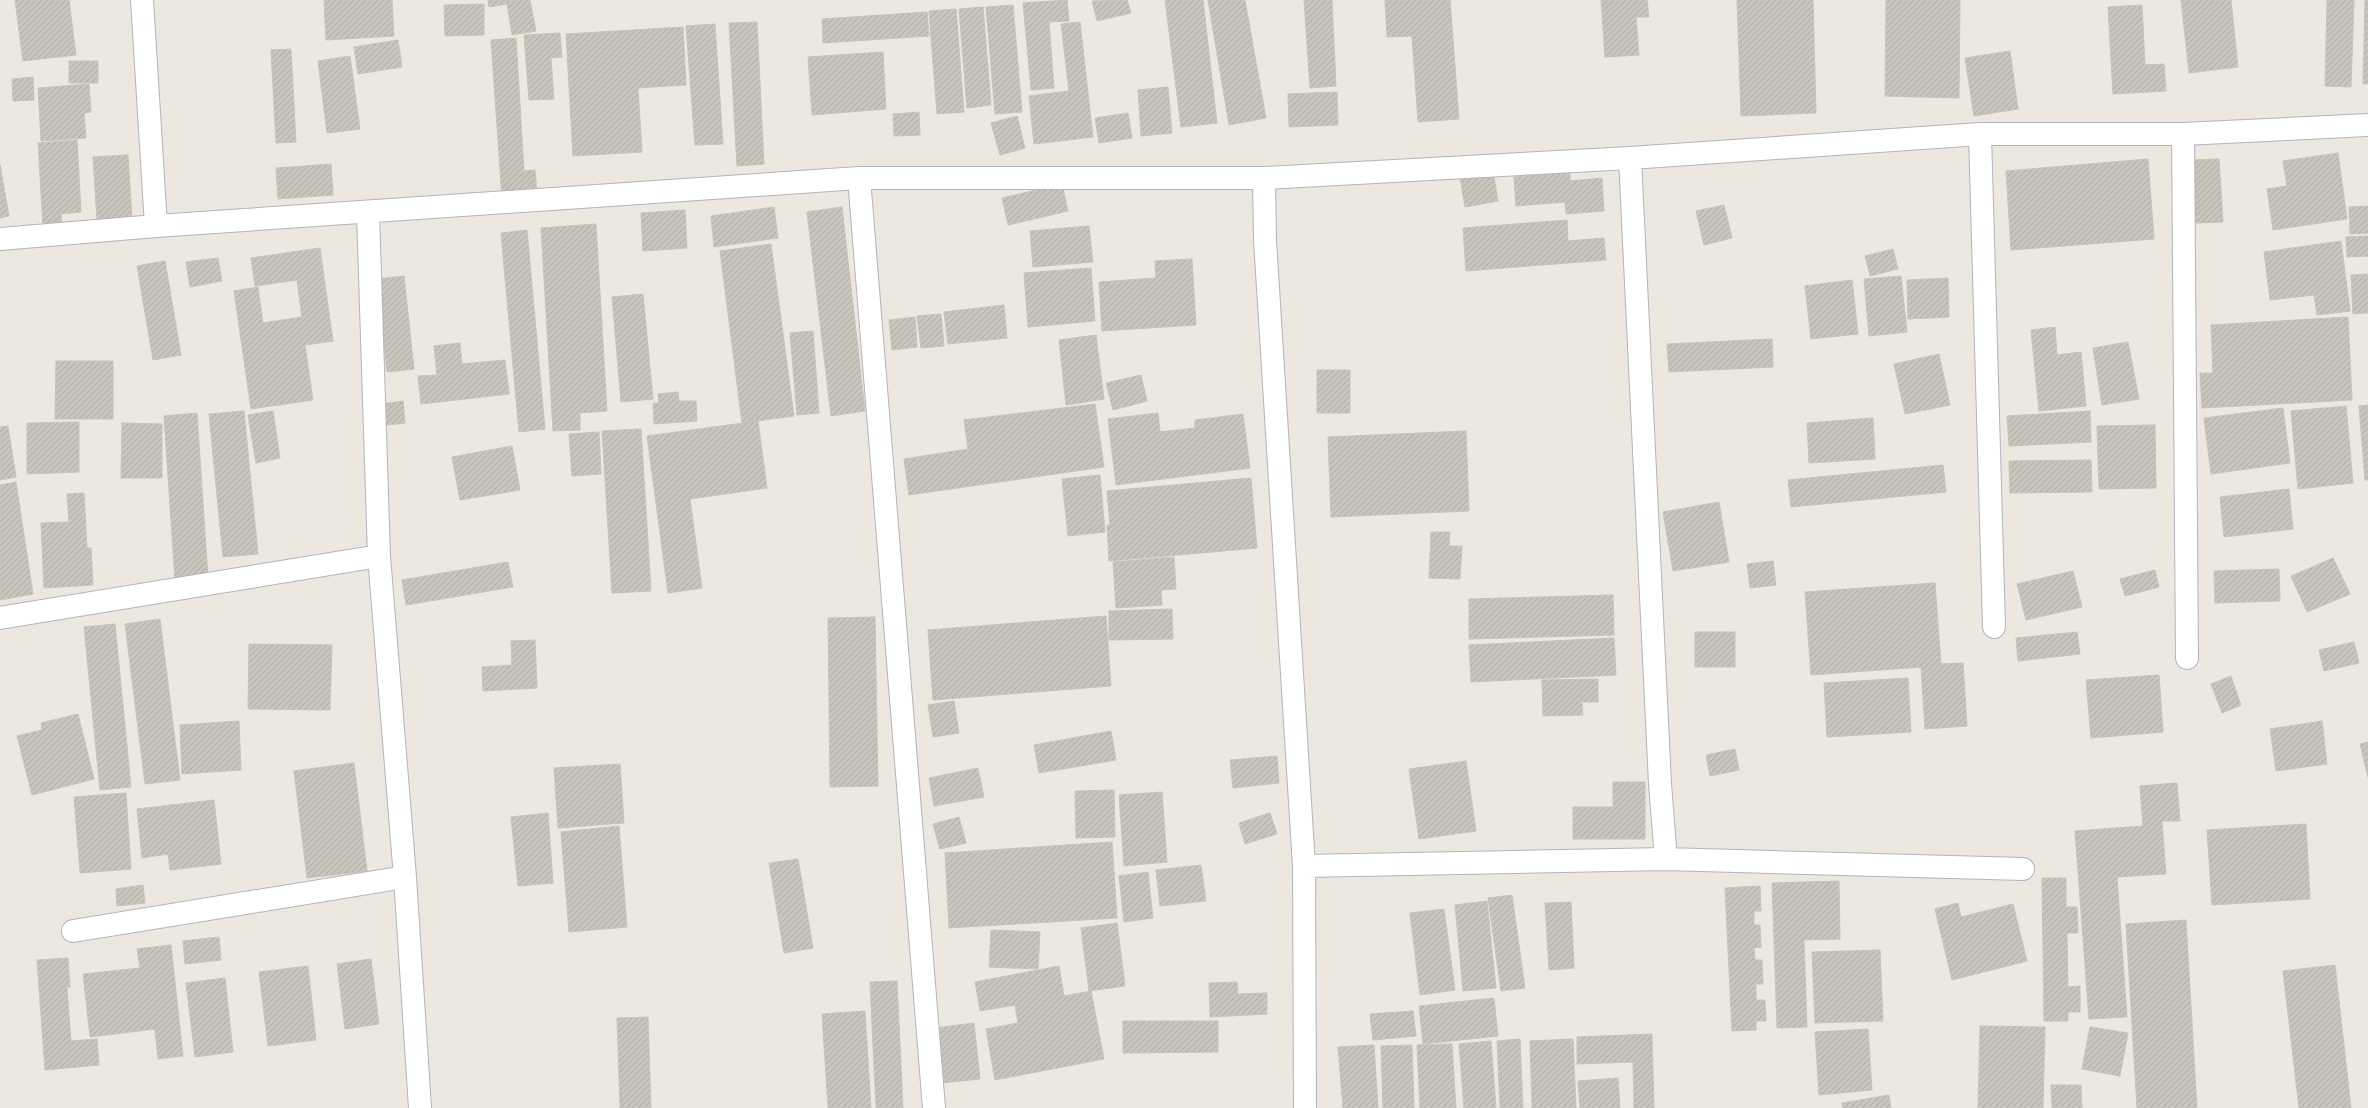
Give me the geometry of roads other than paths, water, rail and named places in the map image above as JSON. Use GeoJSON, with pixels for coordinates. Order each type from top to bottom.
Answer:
{"type":"FeatureCollection","features":[{"type":"Feature","properties":{"kind":"street"},"geometry":{"type":"LineString","coordinates":[[142,0],[156,226]]}},
{"type":"Feature","properties":{"kind":"street"},"geometry":{"type":"LineString","coordinates":[[0,238],[859,178],[1264,178],[1630,158],[1980,134],[2183,134],[2368,125]]}},
{"type":"Feature","properties":{"kind":"street"},"geometry":{"type":"LineString","coordinates":[[1980,134],[1994,628]]}},
{"type":"Feature","properties":{"kind":"street"},"geometry":{"type":"LineString","coordinates":[[2183,134],[2187,658]]}},
{"type":"Feature","properties":{"kind":"street"},"geometry":{"type":"LineString","coordinates":[[1630,158],[1660,784],[1666,859]]}},
{"type":"Feature","properties":{"kind":"street"},"geometry":{"type":"LineString","coordinates":[[859,178],[934,1108]]}},
{"type":"Feature","properties":{"kind":"street"},"geometry":{"type":"LineString","coordinates":[[1264,178],[1266,240],[1304,866],[1305,1108]]}},
{"type":"Feature","properties":{"kind":"street"},"geometry":{"type":"LineString","coordinates":[[368,213],[379,556],[405,877],[420,1108]]}},
{"type":"Feature","properties":{"kind":"street"},"geometry":{"type":"LineString","coordinates":[[0,618],[379,556]]}},
{"type":"Feature","properties":{"kind":"street"},"geometry":{"type":"LineString","coordinates":[[1304,866],[1666,859],[2023,869]]}},
{"type":"Feature","properties":{"kind":"street"},"geometry":{"type":"LineString","coordinates":[[73,931],[405,877]]}}]}
